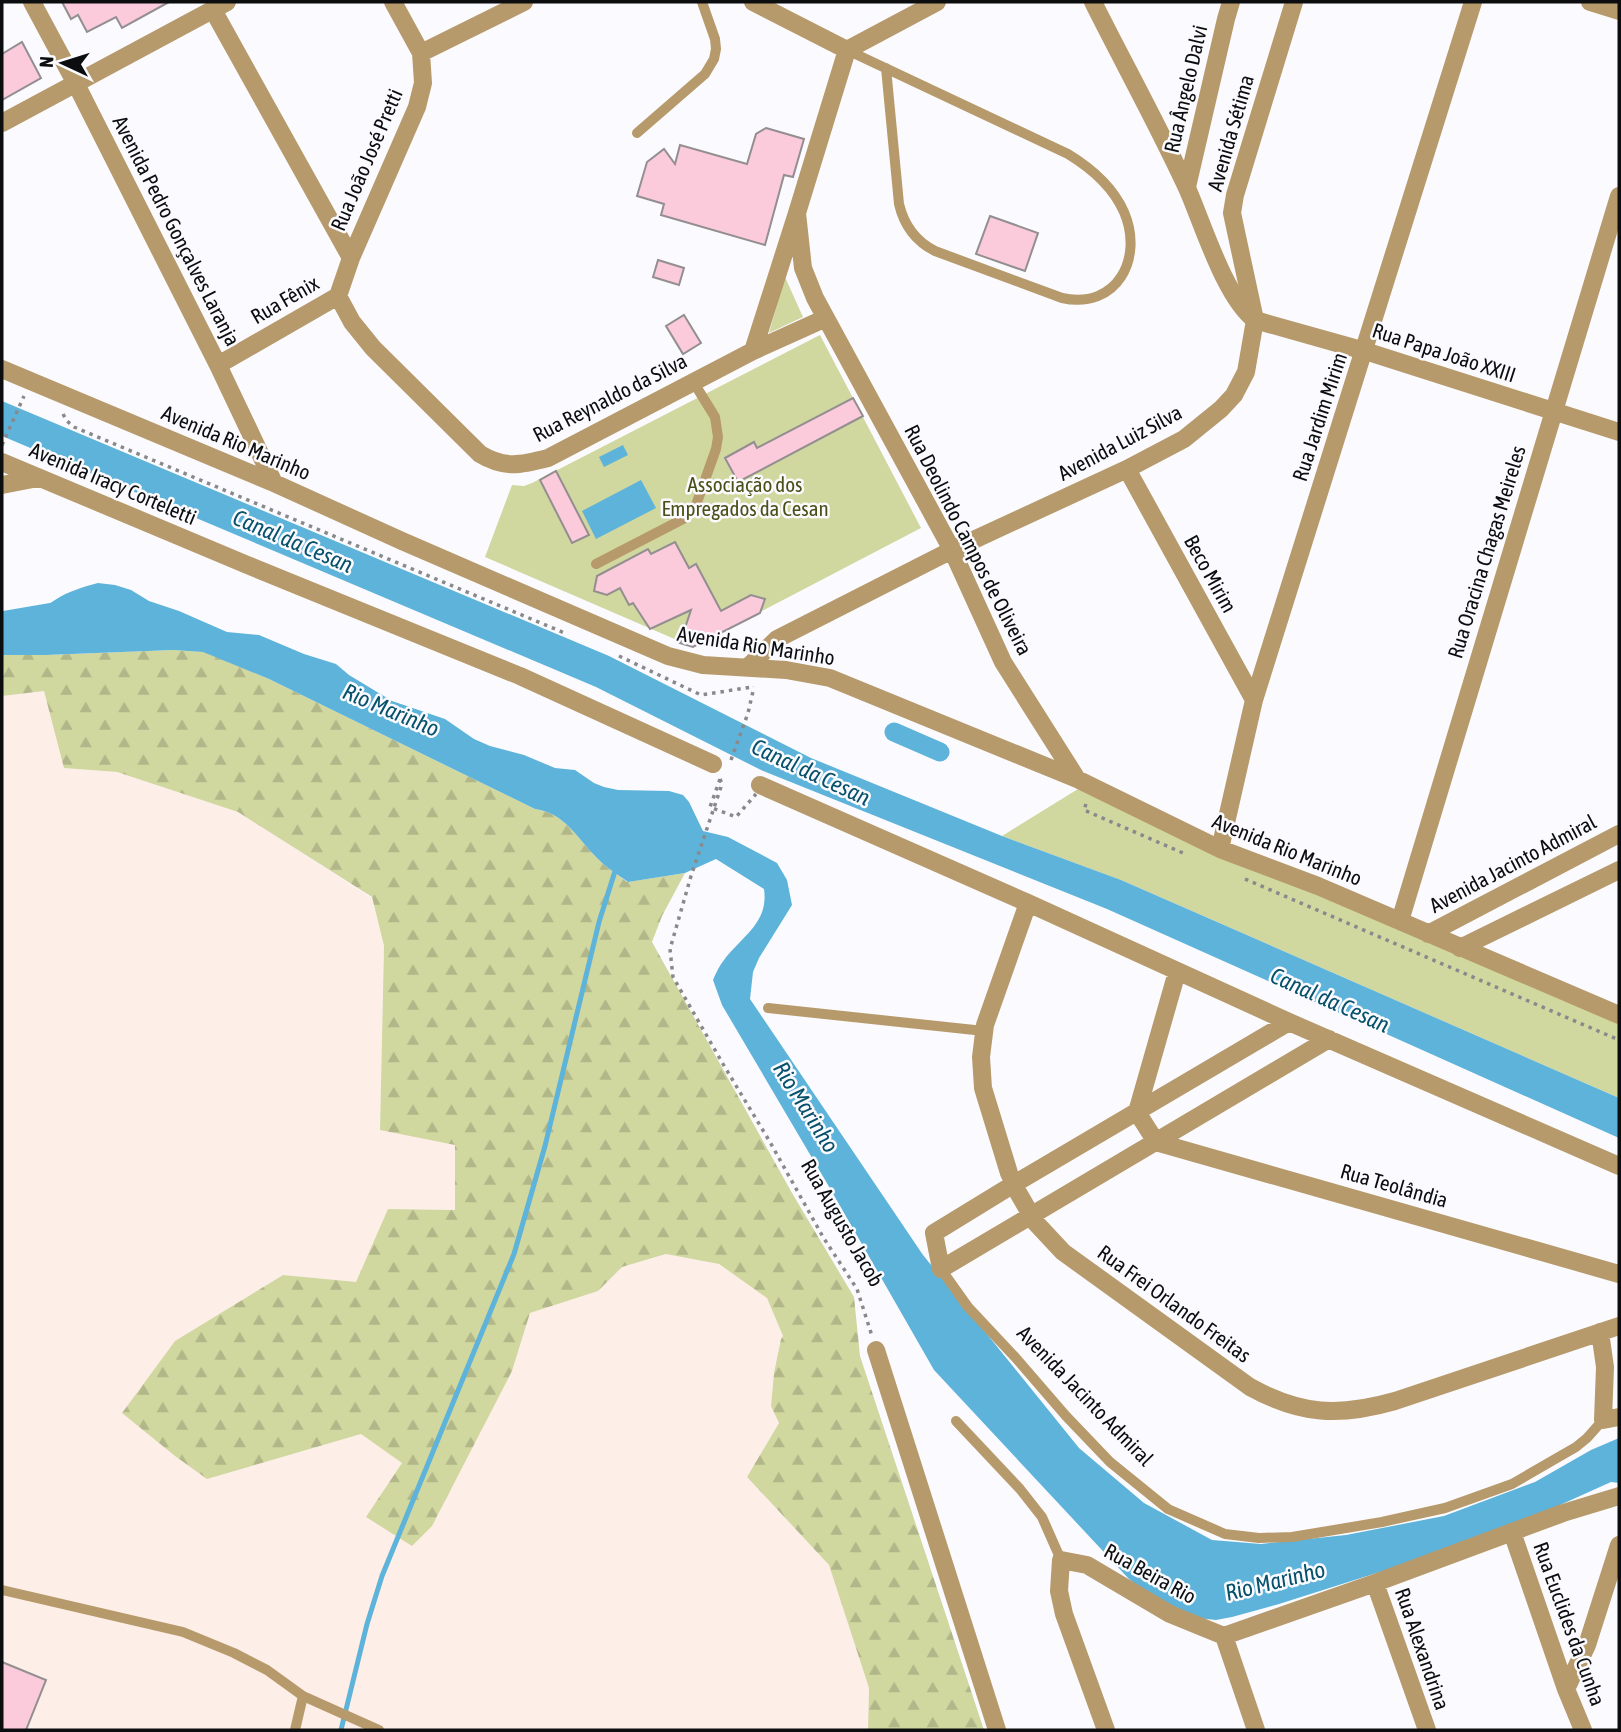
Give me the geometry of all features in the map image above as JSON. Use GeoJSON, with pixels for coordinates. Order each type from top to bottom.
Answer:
{"type":"FeatureCollection","features":[{"type":"Feature","properties":{"kind":"street","name":"Avenida Pedro Gonçalves Laranja"},"geometry":{"type":"LineString","coordinates":[[32,2],[218,365],[274,483]]}},
{"type":"Feature","properties":{"kind":"street","name":"Rua João José Pretti"},"geometry":{"type":"LineString","coordinates":[[351,258],[417,107],[423,83],[421,53],[393,2]]}},
{"type":"Feature","properties":{"kind":"street"},"geometry":{"type":"LineString","coordinates":[[421,53],[524,2]]}},
{"type":"Feature","properties":{"kind":"street"},"geometry":{"type":"LineString","coordinates":[[753,2],[847,50]]}},
{"type":"Feature","properties":{"kind":"street"},"geometry":{"type":"LineString","coordinates":[[752,351],[847,50],[937,2]]}},
{"type":"Feature","properties":{"kind":"street"},"geometry":{"type":"LineString","coordinates":[[1093,2],[1187,187],[1229,287],[1247,314],[1255,320]]}},
{"type":"Feature","properties":{"kind":"street","name":"Rua Ângelo Dalvi"},"geometry":{"type":"LineString","coordinates":[[1187,187],[1231,2]]}},
{"type":"Feature","properties":{"kind":"street","name":"Avenida Sétima"},"geometry":{"type":"LineString","coordinates":[[1255,320],[1232,213],[1235,195],[1294,2]]}},
{"type":"Feature","properties":{"kind":"street","name":"Rua Jardim Mirim"},"geometry":{"type":"LineString","coordinates":[[1220,849],[1254,700],[1473,2]]}},
{"type":"Feature","properties":{"kind":"street"},"geometry":{"type":"LineString","coordinates":[[1590,2],[1619,11]]}},
{"type":"Feature","properties":{"kind":"street"},"geometry":{"type":"LineString","coordinates":[[2,123],[220,6],[351,258],[338,296]]}},
{"type":"Feature","properties":{"kind":"street","name":"Rua Oracina Chagas Meireles"},"geometry":{"type":"LineString","coordinates":[[1400,921],[1619,196]]}},
{"type":"Feature","properties":{"kind":"street","name":"Rua Deolindo Campos de Oliveira"},"geometry":{"type":"LineString","coordinates":[[797,213],[803,268],[826,318],[952,550],[1003,662],[1077,779]]}},
{"type":"Feature","properties":{"kind":"street","name":"Rua Fênix"},"geometry":{"type":"LineString","coordinates":[[218,365],[338,296]]}},
{"type":"Feature","properties":{"kind":"street","name":"Rua Reynaldo da Silva"},"geometry":{"type":"LineString","coordinates":[[338,296],[352,322],[373,348],[480,454],[493,462],[510,465],[548,458],[752,351],[826,318]]}},
{"type":"Feature","properties":{"kind":"street","name":"Rua Papa João XXIII"},"geometry":{"type":"LineString","coordinates":[[1255,320],[1365,351],[1619,432]]}},
{"type":"Feature","properties":{"kind":"street","name":"Avenida Luiz Silva"},"geometry":{"type":"LineString","coordinates":[[752,669],[777,639],[952,550],[1127,469],[1184,439],[1234,396],[1245,372],[1255,320]]}},
{"type":"Feature","properties":{"kind":"street","name":"Avenida Rio Marinho"},"geometry":{"type":"LineString","coordinates":[[2,369],[274,483],[668,656],[703,665],[804,672],[830,678],[1077,779],[1220,849],[1318,886],[1619,1015]]}},
{"type":"Feature","properties":{"kind":"street","name":"Avenida Iracy Corteletti"},"geometry":{"type":"LineString","coordinates":[[2,462],[520,676],[721,769]]}},
{"type":"Feature","properties":{"kind":"street","name":"Beco Mirim"},"geometry":{"type":"LineString","coordinates":[[1127,469],[1254,700]]}},
{"type":"Feature","properties":{"kind":"street"},"geometry":{"type":"LineString","coordinates":[[2,485],[38,478]]}},
{"type":"Feature","properties":{"kind":"street"},"geometry":{"type":"LineString","coordinates":[[758,790],[1028,903],[1289,1022],[1619,1166]]}},
{"type":"Feature","properties":{"kind":"street","name":"Avenida Jacinto Admiral"},"geometry":{"type":"LineString","coordinates":[[1428,934],[1619,834]]}},
{"type":"Feature","properties":{"kind":"street"},"geometry":{"type":"LineString","coordinates":[[1460,948],[1619,870]]}},
{"type":"Feature","properties":{"kind":"street","name":"Rua Frei Orlando Freitas"},"geometry":{"type":"LineString","coordinates":[[1028,903],[984,1031],[981,1057],[983,1088],[1009,1174],[1031,1215],[1048,1238],[1063,1252],[1250,1387],[1297,1407],[1334,1412],[1370,1408],[1619,1326]]}},
{"type":"Feature","properties":{"kind":"street"},"geometry":{"type":"LineString","coordinates":[[1156,1142],[1137,1112],[1177,972]]}},
{"type":"Feature","properties":{"kind":"street","name":"Avenida Jacinto Admiral"},"geometry":{"type":"LineString","coordinates":[[941,1269],[934,1233],[1289,1022]]}},
{"type":"Feature","properties":{"kind":"street"},"geometry":{"type":"LineString","coordinates":[[941,1269],[1329,1039]]}},
{"type":"Feature","properties":{"kind":"street","name":"Rua Teolândia"},"geometry":{"type":"LineString","coordinates":[[1156,1142],[1619,1274]]}},
{"type":"Feature","properties":{"kind":"street","name":"Avenida Jacinto Admiral"},"geometry":{"type":"LineString","coordinates":[[1600,1332],[1611,1419]]}},
{"type":"Feature","properties":{"kind":"street"},"geometry":{"type":"LineString","coordinates":[[876,1350],[997,1730]]}},
{"type":"Feature","properties":{"kind":"street"},"geometry":{"type":"LineString","coordinates":[[1256,1730],[1224,1636],[1573,1509],[1619,1496]]}},
{"type":"Feature","properties":{"kind":"street","name":"Rua Euclides da Cunha"},"geometry":{"type":"LineString","coordinates":[[1512,1532],[1566,1689],[1583,1730]]}},
{"type":"Feature","properties":{"kind":"street"},"geometry":{"type":"LineString","coordinates":[[1566,1689],[1587,1645],[1619,1545]]}},
{"type":"Feature","properties":{"kind":"street"},"geometry":{"type":"LineString","coordinates":[[1061,1560],[1059,1591],[1064,1614],[1105,1730]]}},
{"type":"Feature","properties":{"kind":"street","name":"Rua Beira Rio"},"geometry":{"type":"LineString","coordinates":[[1061,1560],[1087,1565],[1170,1614],[1224,1636]]}},
{"type":"Feature","properties":{"kind":"street","name":"Rua Alexandrina"},"geometry":{"type":"LineString","coordinates":[[1375,1583],[1427,1730]]}},
{"type":"Feature","properties":{"kind":"lane"},"geometry":{"type":"LineString","coordinates":[[637,133],[705,74],[714,59],[715,39],[702,2]]}},
{"type":"Feature","properties":{"kind":"lane"},"geometry":{"type":"LineString","coordinates":[[847,50],[886,68],[1068,154],[1093,171],[1118,202],[1130,229],[1129,258],[1116,284],[1091,299],[1071,300],[934,251],[918,240],[905,223],[899,204],[886,68]]}},
{"type":"Feature","properties":{"kind":"lane"},"geometry":{"type":"LineString","coordinates":[[596,564],[683,519],[696,505],[718,437],[715,417],[694,383]]}},
{"type":"Feature","properties":{"kind":"lane"},"geometry":{"type":"LineString","coordinates":[[768,1008],[984,1031]]}},
{"type":"Feature","properties":{"kind":"lane","name":"Avenida Jacinto Admiral"},"geometry":{"type":"LineString","coordinates":[[941,1269],[968,1307],[1111,1462],[1168,1509],[1225,1534],[1259,1538],[1292,1537],[1445,1507],[1512,1484],[1576,1447],[1611,1419]]}},
{"type":"Feature","properties":{"kind":"lane"},"geometry":{"type":"LineString","coordinates":[[956,1421],[1020,1489],[1042,1517],[1061,1560]]}},
{"type":"Feature","properties":{"kind":"lane"},"geometry":{"type":"LineString","coordinates":[[2,1590],[183,1632],[234,1653],[267,1670],[303,1696],[379,1730]]}},
{"type":"Feature","properties":{"kind":"lane"},"geometry":{"type":"LineString","coordinates":[[295,1730],[303,1696]]}},
{"type":"Feature","properties":{"kind":"path"},"geometry":{"type":"LineString","coordinates":[[2,445],[20,407]]}},
{"type":"Feature","properties":{"kind":"path"},"geometry":{"type":"LineString","coordinates":[[752,669],[748,713],[721,769],[710,807],[736,817],[758,790]]}},
{"type":"Feature","properties":{"kind":"path","name":"Rua Augusto Jacob"},"geometry":{"type":"LineString","coordinates":[[721,769],[722,784],[670,948],[673,977],[823,1237],[857,1289],[876,1350]]}},
{"type":"Feature","properties":{"kind":"path"},"geometry":{"type":"LineString","coordinates":[[1094,787],[1084,810],[1186,854]]}},
{"type":"Feature","properties":{"kind":"path"},"geometry":{"type":"LineString","coordinates":[[1237,876],[1619,1040]]}},
{"type":"Feature","properties":{"kind":"shaded area"},"geometry":{"type":"Polygon","coordinates":[[[44,691],[65,768],[117,772],[238,812],[372,898],[384,946],[380,1129],[455,1144],[455,1210],[388,1209],[356,1283],[283,1275],[175,1341],[122,1413],[207,1479],[361,1434],[403,1463],[412,1546],[432,1525],[512,1371],[530,1313],[598,1291],[622,1267],[667,1254],[719,1264],[767,1298],[783,1336],[774,1373],[771,1406],[779,1423],[747,1477],[829,1565],[869,1688],[868,1730],[2,1730],[2,696],[44,691]]]}},
{"type":"Feature","properties":{"kind":"green space"},"geometry":{"type":"Polygon","coordinates":[[[785,277],[803,317],[769,333],[785,277]]]}},
{"type":"Feature","properties":{"kind":"green space","name":"Associação dos Empregados da Cesan"},"geometry":{"type":"Polygon","coordinates":[[[820,335],[921,528],[693,647],[485,557],[512,485],[524,486],[532,483],[820,335]]]}},
{"type":"Feature","properties":{"kind":"green space"},"geometry":{"type":"Polygon","coordinates":[[[173,650],[204,652],[269,679],[535,809],[555,816],[570,827],[600,861],[627,882],[685,873],[662,916],[652,942],[792,1193],[854,1297],[860,1356],[984,1730],[868,1730],[869,1688],[829,1565],[747,1477],[779,1423],[771,1406],[774,1373],[783,1336],[767,1298],[719,1264],[666,1254],[622,1267],[598,1291],[530,1313],[512,1371],[432,1526],[412,1546],[366,1517],[402,1463],[361,1434],[207,1479],[122,1413],[175,1341],[283,1275],[356,1282],[388,1209],[455,1210],[455,1145],[380,1130],[384,946],[372,897],[238,812],[117,772],[64,768],[44,691],[2,696],[2,655],[173,650]]]}},
{"type":"Feature","properties":{"kind":"green space"},"geometry":{"type":"Polygon","coordinates":[[[1078,789],[1619,1024],[1619,1098],[1121,880],[1002,836],[1078,789]]]}},
{"type":"Feature","properties":{"kind":"water","name":"Canal da Cesan"},"geometry":{"type":"Polygon","coordinates":[[[2,401],[609,656],[811,758],[1002,836],[1121,880],[1619,1098],[1619,1138],[1107,909],[761,770],[596,687],[2,436],[2,401]]]}},
{"type":"Feature","properties":{"kind":"water"},"geometry":{"type":"Polygon","coordinates":[[[623,445],[628,455],[604,467],[599,457],[623,445]]]}},
{"type":"Feature","properties":{"kind":"water"},"geometry":{"type":"Polygon","coordinates":[[[641,480],[656,508],[596,539],[582,511],[641,480]]]}},
{"type":"Feature","properties":{"kind":"water"},"geometry":{"type":"Polygon","coordinates":[[[98,583],[131,590],[149,601],[227,632],[259,635],[336,664],[392,701],[445,719],[474,739],[490,746],[524,755],[555,768],[575,770],[604,787],[618,790],[669,791],[683,795],[703,831],[728,837],[777,863],[787,880],[792,905],[759,958],[753,972],[750,999],[923,1255],[1079,1448],[1144,1503],[1212,1540],[1261,1544],[1346,1535],[1444,1516],[1535,1482],[1591,1450],[1619,1438],[1619,1483],[1611,1482],[1487,1538],[1232,1617],[1216,1620],[1188,1617],[1162,1605],[1129,1579],[934,1370],[722,1005],[713,980],[722,962],[758,920],[764,901],[764,889],[716,859],[685,873],[628,882],[600,861],[570,827],[555,816],[535,809],[269,679],[203,652],[173,650],[2,655],[2,622],[12,627],[66,594],[98,583]]]}},
{"type":"Feature","properties":{"kind":"building"},"geometry":{"type":"Polygon","coordinates":[[[62,2],[169,2],[122,28],[116,17],[87,32],[78,15],[71,19],[62,2]]]}},
{"type":"Feature","properties":{"kind":"building"},"geometry":{"type":"Polygon","coordinates":[[[22,42],[41,78],[2,100],[2,54],[22,42]]]}},
{"type":"Feature","properties":{"kind":"building"},"geometry":{"type":"Polygon","coordinates":[[[766,128],[804,139],[793,177],[784,175],[765,245],[661,215],[664,204],[637,196],[647,162],[664,149],[675,164],[680,145],[747,164],[756,134],[766,128]]]}},
{"type":"Feature","properties":{"kind":"building"},"geometry":{"type":"Polygon","coordinates":[[[990,216],[1038,233],[1025,271],[976,254],[990,216]]]}},
{"type":"Feature","properties":{"kind":"building"},"geometry":{"type":"Polygon","coordinates":[[[658,260],[684,268],[679,285],[653,277],[658,260]]]}},
{"type":"Feature","properties":{"kind":"building"},"geometry":{"type":"Polygon","coordinates":[[[684,315],[701,343],[683,354],[666,326],[684,315]]]}},
{"type":"Feature","properties":{"kind":"building"},"geometry":{"type":"Polygon","coordinates":[[[853,398],[863,416],[738,482],[725,458],[754,442],[757,448],[853,398]]]}},
{"type":"Feature","properties":{"kind":"building"},"geometry":{"type":"Polygon","coordinates":[[[556,471],[589,535],[572,543],[540,480],[556,471]]]}},
{"type":"Feature","properties":{"kind":"building"},"geometry":{"type":"Polygon","coordinates":[[[675,542],[689,568],[696,564],[721,611],[751,595],[765,599],[760,613],[693,647],[680,643],[691,610],[650,629],[633,603],[629,605],[620,588],[607,595],[594,591],[597,576],[648,549],[651,554],[675,542]]]}},
{"type":"Feature","properties":{"kind":"building"},"geometry":{"type":"Polygon","coordinates":[[[2,1662],[46,1680],[26,1730],[2,1730],[2,1662]]]}},
{"type":"Feature","properties":{"kind":"waterway","name":"Rio Marinho"},"geometry":{"type":"LineString","coordinates":[[2,628],[60,618]]}},
{"type":"Feature","properties":{"kind":"waterway"},"geometry":{"type":"LineString","coordinates":[[894,732],[940,752]]}},
{"type":"Feature","properties":{"kind":"waterway"},"geometry":{"type":"LineString","coordinates":[[341,1730],[367,1624],[382,1576],[514,1254],[545,1146],[599,922],[616,868]]}}]}
